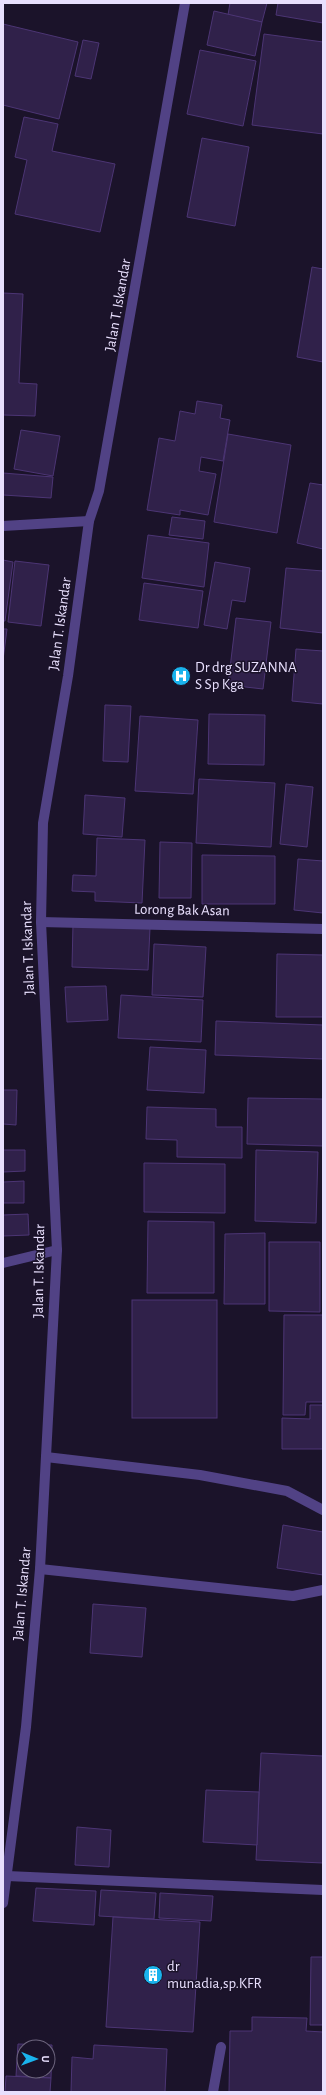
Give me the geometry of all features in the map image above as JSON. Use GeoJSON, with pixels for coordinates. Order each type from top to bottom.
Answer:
{"type":"FeatureCollection","features":[{"type":"Feature","properties":{"kind":"street","name":"Jalan T. Iskandar"},"geometry":{"type":"LineString","coordinates":[[3,1903],[26,1727],[40,1569],[57,1250],[40,922],[43,823],[68,676],[89,521],[99,492],[185,3]]}},
{"type":"Feature","properties":{"kind":"street"},"geometry":{"type":"LineString","coordinates":[[3,526],[89,521]]}},
{"type":"Feature","properties":{"kind":"street","name":"Lorong Bak Asan"},"geometry":{"type":"LineString","coordinates":[[40,922],[323,929]]}},
{"type":"Feature","properties":{"kind":"street"},"geometry":{"type":"LineString","coordinates":[[3,1263],[57,1250]]}},
{"type":"Feature","properties":{"kind":"street"},"geometry":{"type":"LineString","coordinates":[[46,1458],[200,1475],[287,1490],[323,1510]]}},
{"type":"Feature","properties":{"kind":"street"},"geometry":{"type":"LineString","coordinates":[[40,1569],[293,1596],[323,1590]]}},
{"type":"Feature","properties":{"kind":"street"},"geometry":{"type":"LineString","coordinates":[[6,1876],[323,1890]]}},
{"type":"Feature","properties":{"kind":"street"},"geometry":{"type":"LineString","coordinates":[[213,2092],[221,2047]]}},
{"type":"Feature","properties":{"kind":"building"},"geometry":{"type":"Polygon","coordinates":[[[230,3],[267,3],[262,22],[228,15],[230,3]]]}},
{"type":"Feature","properties":{"kind":"building"},"geometry":{"type":"Polygon","coordinates":[[[278,3],[323,3],[323,23],[276,15],[278,3]]]}},
{"type":"Feature","properties":{"kind":"building"},"geometry":{"type":"Polygon","coordinates":[[[214,11],[262,22],[255,56],[207,45],[214,11]]]}},
{"type":"Feature","properties":{"kind":"building"},"geometry":{"type":"Polygon","coordinates":[[[3,24],[78,42],[59,119],[3,105],[3,24]]]}},
{"type":"Feature","properties":{"kind":"building"},"geometry":{"type":"Polygon","coordinates":[[[264,34],[323,42],[323,134],[252,125],[264,34]]]}},
{"type":"Feature","properties":{"kind":"building"},"geometry":{"type":"Polygon","coordinates":[[[83,40],[99,43],[91,79],[75,76],[83,40]]]}},
{"type":"Feature","properties":{"kind":"building"},"geometry":{"type":"Polygon","coordinates":[[[200,50],[256,61],[243,126],[187,114],[200,50]]]}},
{"type":"Feature","properties":{"kind":"building"},"geometry":{"type":"Polygon","coordinates":[[[24,117],[58,124],[52,151],[115,164],[100,232],[15,214],[27,160],[15,157],[24,117]]]}},
{"type":"Feature","properties":{"kind":"building"},"geometry":{"type":"Polygon","coordinates":[[[202,138],[249,147],[235,226],[187,217],[202,138]]]}},
{"type":"Feature","properties":{"kind":"building"},"geometry":{"type":"Polygon","coordinates":[[[312,267],[323,269],[323,362],[297,357],[312,267]]]}},
{"type":"Feature","properties":{"kind":"building"},"geometry":{"type":"Polygon","coordinates":[[[3,293],[23,294],[19,383],[37,384],[35,416],[3,415],[3,293]]]}},
{"type":"Feature","properties":{"kind":"building"},"geometry":{"type":"Polygon","coordinates":[[[197,401],[222,405],[220,418],[230,420],[223,461],[201,457],[199,471],[216,474],[208,515],[180,510],[180,515],[147,510],[159,438],[175,441],[180,411],[195,414],[197,401]]]}},
{"type":"Feature","properties":{"kind":"building"},"geometry":{"type":"Polygon","coordinates":[[[21,430],[60,436],[53,476],[14,469],[21,430]]]}},
{"type":"Feature","properties":{"kind":"building"},"geometry":{"type":"Polygon","coordinates":[[[228,434],[291,445],[277,533],[214,522],[228,434]]]}},
{"type":"Feature","properties":{"kind":"building"},"geometry":{"type":"Polygon","coordinates":[[[3,473],[53,477],[51,498],[3,495],[3,473]]]}},
{"type":"Feature","properties":{"kind":"building"},"geometry":{"type":"Polygon","coordinates":[[[310,483],[323,485],[323,549],[297,543],[310,483]]]}},
{"type":"Feature","properties":{"kind":"building"},"geometry":{"type":"Polygon","coordinates":[[[172,517],[205,521],[203,539],[169,535],[172,517]]]}},
{"type":"Feature","properties":{"kind":"building"},"geometry":{"type":"Polygon","coordinates":[[[148,535],[209,543],[204,587],[142,578],[148,535]]]}},
{"type":"Feature","properties":{"kind":"building"},"geometry":{"type":"Polygon","coordinates":[[[3,560],[13,562],[5,621],[3,621],[3,560]]]}},
{"type":"Feature","properties":{"kind":"building"},"geometry":{"type":"Polygon","coordinates":[[[15,561],[49,565],[41,626],[8,622],[15,561]]]}},
{"type":"Feature","properties":{"kind":"building"},"geometry":{"type":"Polygon","coordinates":[[[215,562],[250,568],[245,602],[232,600],[227,629],[204,625],[215,562]]]}},
{"type":"Feature","properties":{"kind":"building"},"geometry":{"type":"Polygon","coordinates":[[[286,568],[323,571],[323,633],[280,628],[286,568]]]}},
{"type":"Feature","properties":{"kind":"building"},"geometry":{"type":"Polygon","coordinates":[[[144,583],[203,591],[198,628],[139,620],[144,583]]]}},
{"type":"Feature","properties":{"kind":"building"},"geometry":{"type":"Polygon","coordinates":[[[236,618],[271,622],[263,689],[228,685],[236,618]]]}},
{"type":"Feature","properties":{"kind":"building"},"geometry":{"type":"Polygon","coordinates":[[[3,629],[7,629],[3,660],[3,629]]]}},
{"type":"Feature","properties":{"kind":"building"},"geometry":{"type":"Polygon","coordinates":[[[296,649],[323,651],[323,704],[292,701],[296,649]]]}},
{"type":"Feature","properties":{"kind":"building"},"geometry":{"type":"Polygon","coordinates":[[[105,705],[131,706],[128,762],[103,761],[105,705]]]}},
{"type":"Feature","properties":{"kind":"building"},"geometry":{"type":"Polygon","coordinates":[[[209,714],[265,715],[264,765],[208,764],[209,714]]]}},
{"type":"Feature","properties":{"kind":"building"},"geometry":{"type":"Polygon","coordinates":[[[140,716],[198,720],[193,794],[135,791],[140,716]]]}},
{"type":"Feature","properties":{"kind":"building"},"geometry":{"type":"Polygon","coordinates":[[[199,779],[275,783],[271,847],[196,843],[199,779]]]}},
{"type":"Feature","properties":{"kind":"building"},"geometry":{"type":"Polygon","coordinates":[[[286,784],[313,787],[307,847],[280,844],[286,784]]]}},
{"type":"Feature","properties":{"kind":"building"},"geometry":{"type":"Polygon","coordinates":[[[85,795],[125,798],[122,837],[83,834],[85,795]]]}},
{"type":"Feature","properties":{"kind":"building"},"geometry":{"type":"Polygon","coordinates":[[[97,838],[145,840],[142,903],[95,901],[95,892],[72,891],[73,875],[96,876],[97,838]]]}},
{"type":"Feature","properties":{"kind":"building"},"geometry":{"type":"Polygon","coordinates":[[[160,842],[192,843],[191,898],[159,898],[160,842]]]}},
{"type":"Feature","properties":{"kind":"building"},"geometry":{"type":"Polygon","coordinates":[[[202,855],[275,856],[275,904],[202,904],[202,855]]]}},
{"type":"Feature","properties":{"kind":"building"},"geometry":{"type":"Polygon","coordinates":[[[298,859],[323,861],[323,913],[294,910],[298,859]]]}},
{"type":"Feature","properties":{"kind":"building"},"geometry":{"type":"Polygon","coordinates":[[[73,924],[150,928],[148,970],[72,967],[73,924]]]}},
{"type":"Feature","properties":{"kind":"building"},"geometry":{"type":"Polygon","coordinates":[[[154,944],[206,947],[203,997],[152,995],[154,944]]]}},
{"type":"Feature","properties":{"kind":"building"},"geometry":{"type":"Polygon","coordinates":[[[277,954],[323,955],[323,1017],[276,1017],[277,954]]]}},
{"type":"Feature","properties":{"kind":"building"},"geometry":{"type":"Polygon","coordinates":[[[106,986],[108,1020],[67,1022],[65,987],[106,986]]]}},
{"type":"Feature","properties":{"kind":"building"},"geometry":{"type":"Polygon","coordinates":[[[121,995],[203,1000],[201,1042],[118,1038],[121,995]]]}},
{"type":"Feature","properties":{"kind":"building"},"geometry":{"type":"Polygon","coordinates":[[[216,1021],[323,1025],[323,1059],[215,1055],[216,1021]]]}},
{"type":"Feature","properties":{"kind":"building"},"geometry":{"type":"Polygon","coordinates":[[[150,1047],[206,1050],[204,1093],[147,1090],[150,1047]]]}},
{"type":"Feature","properties":{"kind":"building"},"geometry":{"type":"Polygon","coordinates":[[[3,1090],[17,1090],[16,1125],[3,1124],[3,1090]]]}},
{"type":"Feature","properties":{"kind":"building"},"geometry":{"type":"Polygon","coordinates":[[[248,1098],[323,1099],[323,1146],[247,1144],[248,1098]]]}},
{"type":"Feature","properties":{"kind":"building"},"geometry":{"type":"Polygon","coordinates":[[[147,1107],[216,1109],[216,1127],[242,1127],[242,1158],[177,1157],[177,1140],[146,1139],[147,1107]]]}},
{"type":"Feature","properties":{"kind":"building"},"geometry":{"type":"Polygon","coordinates":[[[3,1150],[25,1150],[25,1171],[3,1172],[3,1150]]]}},
{"type":"Feature","properties":{"kind":"building"},"geometry":{"type":"Polygon","coordinates":[[[256,1150],[318,1152],[316,1223],[255,1221],[256,1150]]]}},
{"type":"Feature","properties":{"kind":"building"},"geometry":{"type":"Polygon","coordinates":[[[144,1163],[225,1164],[225,1213],[144,1212],[144,1163]]]}},
{"type":"Feature","properties":{"kind":"building"},"geometry":{"type":"Polygon","coordinates":[[[24,1181],[24,1203],[3,1203],[3,1182],[24,1181]]]}},
{"type":"Feature","properties":{"kind":"building"},"geometry":{"type":"Polygon","coordinates":[[[28,1214],[29,1235],[3,1236],[3,1215],[28,1214]]]}},
{"type":"Feature","properties":{"kind":"building"},"geometry":{"type":"Polygon","coordinates":[[[148,1221],[214,1222],[214,1293],[147,1293],[148,1221]]]}},
{"type":"Feature","properties":{"kind":"building"},"geometry":{"type":"Polygon","coordinates":[[[265,1233],[265,1304],[224,1304],[225,1234],[265,1233]]]}},
{"type":"Feature","properties":{"kind":"building"},"geometry":{"type":"Polygon","coordinates":[[[269,1242],[320,1242],[320,1312],[269,1311],[269,1242]]]}},
{"type":"Feature","properties":{"kind":"building"},"geometry":{"type":"Polygon","coordinates":[[[132,1300],[217,1300],[217,1418],[132,1418],[132,1300]]]}},
{"type":"Feature","properties":{"kind":"building"},"geometry":{"type":"Polygon","coordinates":[[[284,1315],[323,1315],[323,1402],[306,1402],[305,1415],[283,1415],[284,1315]]]}},
{"type":"Feature","properties":{"kind":"building"},"geometry":{"type":"Polygon","coordinates":[[[310,1405],[323,1405],[323,1449],[282,1449],[282,1418],[310,1419],[310,1405]]]}},
{"type":"Feature","properties":{"kind":"building"},"geometry":{"type":"Polygon","coordinates":[[[283,1525],[323,1532],[323,1575],[277,1568],[283,1525]]]}},
{"type":"Feature","properties":{"kind":"building"},"geometry":{"type":"Polygon","coordinates":[[[93,1604],[146,1608],[142,1657],[90,1653],[93,1604]]]}},
{"type":"Feature","properties":{"kind":"building"},"geometry":{"type":"Polygon","coordinates":[[[261,1753],[323,1756],[323,1863],[256,1860],[261,1753]]]}},
{"type":"Feature","properties":{"kind":"building"},"geometry":{"type":"Polygon","coordinates":[[[206,1790],[259,1792],[257,1845],[203,1842],[206,1790]]]}},
{"type":"Feature","properties":{"kind":"building"},"geometry":{"type":"Polygon","coordinates":[[[77,1827],[111,1830],[109,1867],[75,1865],[77,1827]]]}},
{"type":"Feature","properties":{"kind":"building"},"geometry":{"type":"Polygon","coordinates":[[[36,1888],[96,1891],[94,1925],[33,1921],[36,1888]]]}},
{"type":"Feature","properties":{"kind":"building"},"geometry":{"type":"Polygon","coordinates":[[[101,1890],[156,1893],[154,1919],[99,1916],[101,1890]]]}},
{"type":"Feature","properties":{"kind":"building"},"geometry":{"type":"Polygon","coordinates":[[[160,1893],[213,1896],[211,1921],[159,1918],[160,1893]]]}},
{"type":"Feature","properties":{"kind":"building","name":"dr munadia,sp.KFR"},"geometry":{"type":"Polygon","coordinates":[[[113,1917],[200,1922],[193,2032],[106,2027],[113,1917]]]}},
{"type":"Feature","properties":{"kind":"building"},"geometry":{"type":"Polygon","coordinates":[[[311,1957],[323,1957],[323,2025],[310,2025],[311,1957]]]}},
{"type":"Feature","properties":{"kind":"building"},"geometry":{"type":"Polygon","coordinates":[[[252,2017],[307,2018],[306,2031],[323,2032],[323,2092],[229,2092],[230,2031],[252,2031],[252,2017]]]}},
{"type":"Feature","properties":{"kind":"building"},"geometry":{"type":"Polygon","coordinates":[[[94,2045],[167,2049],[165,2092],[71,2092],[72,2057],[93,2059],[94,2045]]]}},
{"type":"Feature","properties":{"kind":"building"},"geometry":{"type":"Polygon","coordinates":[[[6,2076],[16,2076],[16,2079],[51,2079],[50,2092],[5,2092],[6,2076]]]}},
{"type":"Feature","properties":{"kind":"place","name":"Dr drg SUZANNA S Sp Kga"},"geometry":{"type":"Point","coordinates":[181,676]}},
{"type":"Feature","properties":{"kind":"place","name":"dr munadia,sp.KFR"},"geometry":{"type":"Point","coordinates":[153,1975]}}]}
